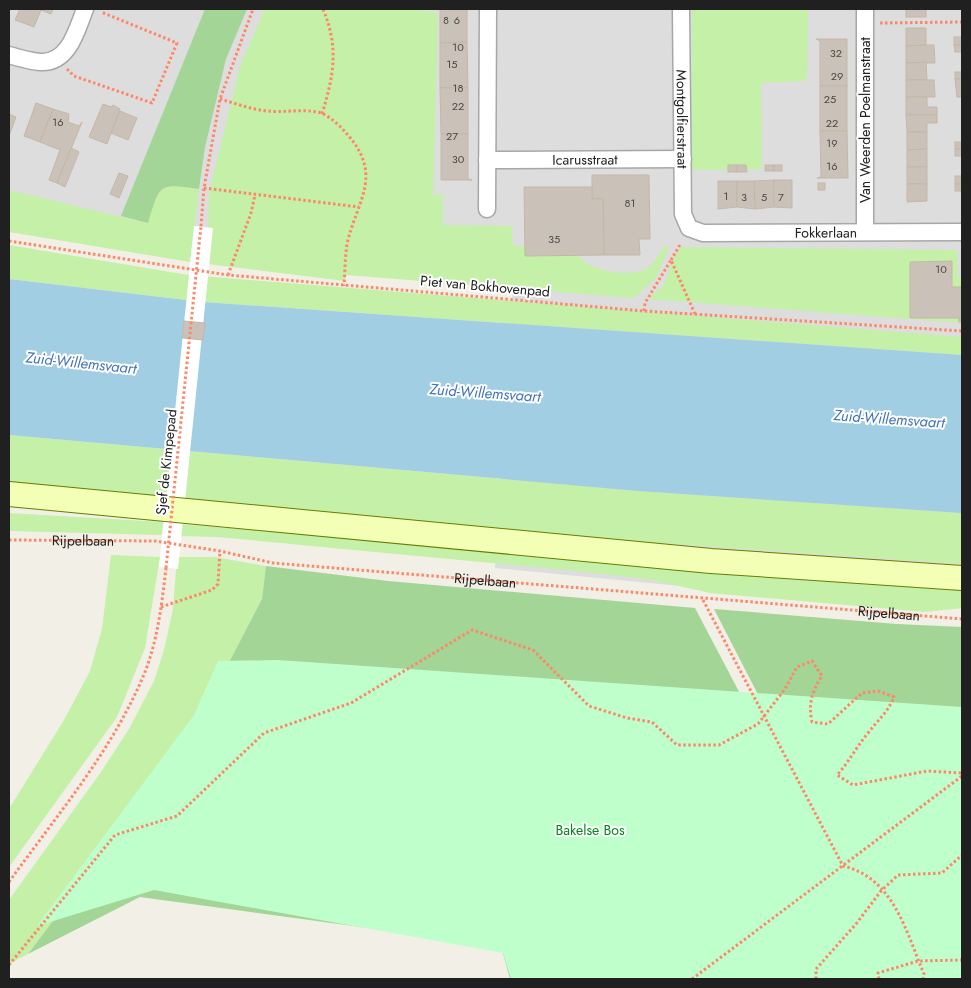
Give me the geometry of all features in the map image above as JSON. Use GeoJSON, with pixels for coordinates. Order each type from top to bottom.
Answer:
{"type":"FeatureCollection","features":[{"type":"Feature","properties":{"kind":"main road"},"geometry":{"type":"LineString","coordinates":[[9,494],[45,499],[710,561],[962,578]]}},
{"type":"Feature","properties":{"kind":"main road"},"geometry":{"type":"LineString","coordinates":[[9,502],[45,499]]}},
{"type":"Feature","properties":{"kind":"street"},"geometry":{"type":"LineString","coordinates":[[9,56],[42,62],[56,58],[69,48],[85,9]]}},
{"type":"Feature","properties":{"kind":"street"},"geometry":{"type":"LineString","coordinates":[[487,209],[488,9]]}},
{"type":"Feature","properties":{"kind":"street","name":"Montgolfierstraat"},"geometry":{"type":"LineString","coordinates":[[680,9],[683,214],[689,228]]}},
{"type":"Feature","properties":{"kind":"street","name":"Van Weerden Poelmanstraat"},"geometry":{"type":"LineString","coordinates":[[865,16],[865,232]]}},
{"type":"Feature","properties":{"kind":"street","name":"Icarusstraat"},"geometry":{"type":"LineString","coordinates":[[487,160],[683,159]]}},
{"type":"Feature","properties":{"kind":"street","name":"Fokkerlaan"},"geometry":{"type":"LineString","coordinates":[[689,228],[703,233],[962,232]]}},
{"type":"Feature","properties":{"kind":"path"},"geometry":{"type":"LineString","coordinates":[[56,58],[74,76],[152,103],[177,42],[93,9]]}},
{"type":"Feature","properties":{"kind":"path","name":"Sjef de Kimpepad"},"geometry":{"type":"LineString","coordinates":[[9,882],[121,724],[145,670],[161,607],[166,568],[204,188],[220,99],[253,9]]}},
{"type":"Feature","properties":{"kind":"path"},"geometry":{"type":"LineString","coordinates":[[322,114],[333,78],[334,50],[329,24],[323,9]]}},
{"type":"Feature","properties":{"kind":"path"},"geometry":{"type":"LineString","coordinates":[[865,16],[962,22]]}},
{"type":"Feature","properties":{"kind":"path"},"geometry":{"type":"LineString","coordinates":[[220,99],[268,112],[306,111],[322,114],[339,125],[357,145],[366,166],[366,190],[347,246],[344,286]]}},
{"type":"Feature","properties":{"kind":"path"},"geometry":{"type":"LineString","coordinates":[[204,188],[359,207]]}},
{"type":"Feature","properties":{"kind":"path"},"geometry":{"type":"LineString","coordinates":[[228,275],[251,213],[255,195]]}},
{"type":"Feature","properties":{"kind":"path","name":"Piet van Bokhovenpad"},"geometry":{"type":"LineString","coordinates":[[9,241],[228,275],[344,286],[644,311],[962,331]]}},
{"type":"Feature","properties":{"kind":"path"},"geometry":{"type":"LineString","coordinates":[[644,311],[646,302],[671,260],[695,314]]}},
{"type":"Feature","properties":{"kind":"path","name":"Rijpelbaan"},"geometry":{"type":"LineString","coordinates":[[9,540],[155,541],[220,551],[273,563],[962,619]]}},
{"type":"Feature","properties":{"kind":"path"},"geometry":{"type":"LineString","coordinates":[[161,607],[212,590],[218,584],[220,551]]}},
{"type":"Feature","properties":{"kind":"path"},"geometry":{"type":"LineString","coordinates":[[703,599],[843,866],[859,870],[894,902],[911,937],[924,974],[923,979]]}},
{"type":"Feature","properties":{"kind":"path"},"geometry":{"type":"LineString","coordinates":[[9,965],[114,835],[177,816],[264,733],[351,703],[472,630],[532,650],[589,706],[627,718],[652,722],[678,745],[719,745],[758,724],[785,690],[797,667],[812,661],[822,676],[815,686],[808,707],[812,722],[828,724],[862,693],[878,691],[894,697],[888,710],[867,734],[851,760],[837,775],[854,785],[927,771],[962,775]]}},
{"type":"Feature","properties":{"kind":"path"},"geometry":{"type":"LineString","coordinates":[[692,979],[962,775]]}},
{"type":"Feature","properties":{"kind":"path"},"geometry":{"type":"LineString","coordinates":[[816,979],[816,969],[856,924],[881,890],[898,875],[942,873],[962,855]]}},
{"type":"Feature","properties":{"kind":"path"},"geometry":{"type":"LineString","coordinates":[[879,979],[878,973],[918,961],[962,960]]}},
{"type":"Feature","properties":{"kind":"shaded area"},"geometry":{"type":"Polygon","coordinates":[[[9,9],[962,9],[962,595],[752,593],[495,568],[514,272],[9,206],[9,9]]]}},
{"type":"Feature","properties":{"kind":"green space"},"geometry":{"type":"Polygon","coordinates":[[[205,9],[247,9],[226,59],[205,147],[199,189],[175,186],[163,189],[155,200],[148,223],[121,216],[205,9]]]}},
{"type":"Feature","properties":{"kind":"green space"},"geometry":{"type":"Polygon","coordinates":[[[265,9],[411,9],[438,13],[433,195],[443,194],[443,225],[512,226],[513,246],[564,250],[575,253],[583,261],[596,268],[621,273],[644,270],[653,263],[664,246],[669,247],[656,278],[634,298],[346,275],[345,281],[207,264],[209,194],[240,66],[265,9]]]}},
{"type":"Feature","properties":{"kind":"green space"},"geometry":{"type":"Polygon","coordinates":[[[692,9],[808,9],[807,75],[804,81],[761,83],[762,169],[691,170],[692,9]]]}},
{"type":"Feature","properties":{"kind":"green space"},"geometry":{"type":"Polygon","coordinates":[[[169,185],[199,189],[190,262],[9,232],[9,190],[147,223],[157,196],[169,185]]]}},
{"type":"Feature","properties":{"kind":"green space"},"geometry":{"type":"Polygon","coordinates":[[[9,245],[188,275],[962,337],[962,355],[203,302],[9,279],[9,245]]]}},
{"type":"Feature","properties":{"kind":"green space"},"geometry":{"type":"Polygon","coordinates":[[[680,247],[957,250],[958,276],[962,278],[962,323],[648,299],[664,284],[673,259],[680,247]]]}},
{"type":"Feature","properties":{"kind":"green space"},"geometry":{"type":"Polygon","coordinates":[[[9,435],[638,491],[962,513],[962,564],[603,539],[9,485],[9,435]]]}},
{"type":"Feature","properties":{"kind":"green space"},"geometry":{"type":"Polygon","coordinates":[[[9,513],[163,522],[162,535],[9,531],[9,513]]]}},
{"type":"Feature","properties":{"kind":"green space"},"geometry":{"type":"Polygon","coordinates":[[[180,524],[718,569],[962,585],[962,608],[925,612],[710,593],[653,580],[587,572],[218,537],[179,536],[180,524]]]}},
{"type":"Feature","properties":{"kind":"green space"},"geometry":{"type":"Polygon","coordinates":[[[111,555],[160,557],[145,648],[117,717],[9,867],[9,809],[64,720],[90,671],[102,629],[111,555]]]}},
{"type":"Feature","properties":{"kind":"green space"},"geometry":{"type":"Polygon","coordinates":[[[177,557],[215,557],[266,566],[262,599],[187,743],[28,954],[9,964],[9,900],[101,772],[129,729],[154,681],[164,650],[173,609],[177,557]]]}},
{"type":"Feature","properties":{"kind":"green space","name":"Bakelse Bos"},"geometry":{"type":"Polygon","coordinates":[[[266,566],[388,581],[695,608],[828,861],[671,979],[510,979],[501,946],[140,897],[28,954],[187,743],[262,599],[266,566]]]}},
{"type":"Feature","properties":{"kind":"green space"},"geometry":{"type":"Polygon","coordinates":[[[714,609],[897,624],[962,627],[962,761],[786,749],[714,609]]]}},
{"type":"Feature","properties":{"kind":"green space","name":"Bakelse Bos"},"geometry":{"type":"Polygon","coordinates":[[[278,660],[962,707],[962,979],[511,979],[503,953],[154,890],[37,926],[194,715],[218,661],[278,660]]]}},
{"type":"Feature","properties":{"kind":"water","name":"Zuid-Willemsvaart"},"geometry":{"type":"Polygon","coordinates":[[[9,279],[203,302],[962,355],[962,513],[638,491],[9,435],[9,279]]]}},
{"type":"Feature","properties":{"kind":"pier"},"geometry":{"type":"Polygon","coordinates":[[[194,226],[213,228],[178,569],[159,567],[194,226]]]}},
{"type":"Feature","properties":{"kind":"building"},"geometry":{"type":"Polygon","coordinates":[[[20,9],[53,9],[51,14],[41,10],[34,27],[15,20],[20,9]]]}},
{"type":"Feature","properties":{"kind":"building"},"geometry":{"type":"Polygon","coordinates":[[[440,9],[467,9],[467,42],[440,43],[440,9]]]}},
{"type":"Feature","properties":{"kind":"building"},"geometry":{"type":"Polygon","coordinates":[[[906,9],[926,9],[926,17],[906,17],[906,9]]]}},
{"type":"Feature","properties":{"kind":"building"},"geometry":{"type":"Polygon","coordinates":[[[906,28],[926,28],[926,45],[906,46],[906,28]]]}},
{"type":"Feature","properties":{"kind":"building"},"geometry":{"type":"Polygon","coordinates":[[[954,37],[962,37],[962,45],[954,45],[954,37]]]}},
{"type":"Feature","properties":{"kind":"building"},"geometry":{"type":"Polygon","coordinates":[[[816,39],[847,39],[847,86],[820,86],[820,41],[816,39]]]}},
{"type":"Feature","properties":{"kind":"building"},"geometry":{"type":"Polygon","coordinates":[[[467,42],[468,88],[440,88],[440,43],[467,42]]]}},
{"type":"Feature","properties":{"kind":"building"},"geometry":{"type":"Polygon","coordinates":[[[934,45],[935,63],[906,63],[906,46],[934,45]]]}},
{"type":"Feature","properties":{"kind":"building"},"geometry":{"type":"Polygon","coordinates":[[[954,45],[962,45],[962,52],[955,52],[954,45]]]}},
{"type":"Feature","properties":{"kind":"building"},"geometry":{"type":"Polygon","coordinates":[[[926,62],[927,80],[906,80],[906,63],[926,62]]]}},
{"type":"Feature","properties":{"kind":"building"},"geometry":{"type":"Polygon","coordinates":[[[955,72],[962,72],[962,79],[955,79],[955,72]]]}},
{"type":"Feature","properties":{"kind":"building"},"geometry":{"type":"Polygon","coordinates":[[[955,79],[962,79],[962,97],[957,97],[955,79]]]}},
{"type":"Feature","properties":{"kind":"building"},"geometry":{"type":"Polygon","coordinates":[[[906,80],[934,80],[935,97],[906,97],[906,80]]]}},
{"type":"Feature","properties":{"kind":"building"},"geometry":{"type":"Polygon","coordinates":[[[820,86],[847,86],[847,131],[820,131],[820,86]]]}},
{"type":"Feature","properties":{"kind":"building"},"geometry":{"type":"Polygon","coordinates":[[[440,88],[468,88],[468,134],[441,134],[440,88]]]}},
{"type":"Feature","properties":{"kind":"building"},"geometry":{"type":"Polygon","coordinates":[[[906,97],[927,97],[927,107],[937,107],[937,115],[906,115],[906,97]]]}},
{"type":"Feature","properties":{"kind":"building"},"geometry":{"type":"Polygon","coordinates":[[[36,103],[53,109],[40,142],[24,136],[36,103]]]}},
{"type":"Feature","properties":{"kind":"building"},"geometry":{"type":"Polygon","coordinates":[[[103,104],[111,107],[113,105],[120,109],[107,144],[89,137],[103,104]]]}},
{"type":"Feature","properties":{"kind":"building"},"geometry":{"type":"Polygon","coordinates":[[[53,109],[69,114],[68,122],[79,126],[82,122],[57,183],[49,180],[60,150],[40,142],[53,109]]]}},
{"type":"Feature","properties":{"kind":"building"},"geometry":{"type":"Polygon","coordinates":[[[120,111],[137,118],[128,140],[111,133],[120,111]]]}},
{"type":"Feature","properties":{"kind":"building"},"geometry":{"type":"Polygon","coordinates":[[[9,114],[16,117],[9,136],[9,114]]]}},
{"type":"Feature","properties":{"kind":"building"},"geometry":{"type":"Polygon","coordinates":[[[906,115],[937,115],[937,123],[927,123],[927,132],[907,132],[906,115]]]}},
{"type":"Feature","properties":{"kind":"building"},"geometry":{"type":"Polygon","coordinates":[[[820,131],[847,131],[848,178],[817,178],[821,177],[820,131]]]}},
{"type":"Feature","properties":{"kind":"building"},"geometry":{"type":"Polygon","coordinates":[[[907,132],[927,132],[927,149],[907,150],[907,132]]]}},
{"type":"Feature","properties":{"kind":"building"},"geometry":{"type":"Polygon","coordinates":[[[441,134],[468,134],[468,179],[472,180],[441,180],[441,134]]]}},
{"type":"Feature","properties":{"kind":"building"},"geometry":{"type":"Polygon","coordinates":[[[955,142],[962,142],[962,149],[955,149],[955,142]]]}},
{"type":"Feature","properties":{"kind":"building"},"geometry":{"type":"Polygon","coordinates":[[[71,148],[79,152],[65,187],[57,183],[71,148]]]}},
{"type":"Feature","properties":{"kind":"building"},"geometry":{"type":"Polygon","coordinates":[[[927,149],[927,167],[907,167],[907,150],[927,149]]]}},
{"type":"Feature","properties":{"kind":"building"},"geometry":{"type":"Polygon","coordinates":[[[955,149],[962,149],[962,156],[955,156],[955,149]]]}},
{"type":"Feature","properties":{"kind":"building"},"geometry":{"type":"Polygon","coordinates":[[[728,165],[737,165],[737,172],[728,172],[728,165]]]}},
{"type":"Feature","properties":{"kind":"building"},"geometry":{"type":"Polygon","coordinates":[[[737,165],[746,165],[747,172],[737,172],[737,165]]]}},
{"type":"Feature","properties":{"kind":"building"},"geometry":{"type":"Polygon","coordinates":[[[765,165],[774,165],[774,171],[765,171],[765,165]]]}},
{"type":"Feature","properties":{"kind":"building"},"geometry":{"type":"Polygon","coordinates":[[[774,165],[782,165],[782,171],[774,171],[774,165]]]}},
{"type":"Feature","properties":{"kind":"building"},"geometry":{"type":"Polygon","coordinates":[[[907,167],[927,167],[927,184],[907,184],[907,167]]]}},
{"type":"Feature","properties":{"kind":"building"},"geometry":{"type":"Polygon","coordinates":[[[119,173],[128,176],[119,198],[110,194],[119,173]]]}},
{"type":"Feature","properties":{"kind":"building"},"geometry":{"type":"Polygon","coordinates":[[[592,175],[649,175],[650,239],[639,239],[640,255],[604,255],[603,199],[592,199],[592,175]]]}},
{"type":"Feature","properties":{"kind":"building"},"geometry":{"type":"Polygon","coordinates":[[[955,176],[962,176],[962,184],[955,184],[955,176]]]}},
{"type":"Feature","properties":{"kind":"building"},"geometry":{"type":"Polygon","coordinates":[[[774,180],[774,207],[755,209],[754,181],[774,180]]]}},
{"type":"Feature","properties":{"kind":"building"},"geometry":{"type":"Polygon","coordinates":[[[774,180],[792,180],[792,208],[774,207],[774,180]]]}},
{"type":"Feature","properties":{"kind":"building"},"geometry":{"type":"Polygon","coordinates":[[[718,181],[737,181],[737,207],[718,209],[718,181]]]}},
{"type":"Feature","properties":{"kind":"building"},"geometry":{"type":"Polygon","coordinates":[[[737,181],[754,181],[755,209],[737,207],[737,181]]]}},
{"type":"Feature","properties":{"kind":"building"},"geometry":{"type":"Polygon","coordinates":[[[818,183],[825,183],[825,190],[818,190],[818,183]]]}},
{"type":"Feature","properties":{"kind":"building"},"geometry":{"type":"Polygon","coordinates":[[[907,184],[927,184],[927,201],[907,202],[907,184]]]}},
{"type":"Feature","properties":{"kind":"building"},"geometry":{"type":"Polygon","coordinates":[[[955,184],[962,184],[962,191],[955,191],[955,184]]]}},
{"type":"Feature","properties":{"kind":"building"},"geometry":{"type":"Polygon","coordinates":[[[524,187],[592,187],[592,199],[603,199],[604,255],[525,256],[524,187]]]}},
{"type":"Feature","properties":{"kind":"building"},"geometry":{"type":"Polygon","coordinates":[[[952,261],[952,287],[962,287],[962,322],[959,322],[959,318],[910,318],[910,262],[952,261]]]}},
{"type":"Feature","properties":{"kind":"building"},"geometry":{"type":"Polygon","coordinates":[[[184,321],[205,323],[203,340],[182,338],[184,321]]]}}]}
